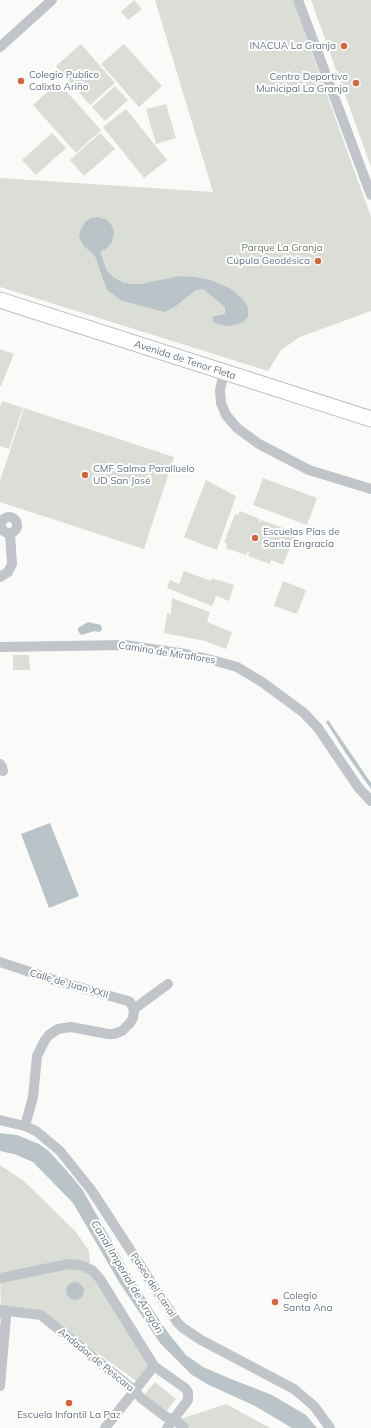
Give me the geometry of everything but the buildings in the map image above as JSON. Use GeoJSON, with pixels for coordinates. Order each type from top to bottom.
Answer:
{"type":"FeatureCollection","features":[{"type":"Feature","properties":{"kind":"main road","name":"Avenida de Tenor Fleta"},"geometry":{"type":"LineString","coordinates":[[0,300],[371,419]]}},
{"type":"Feature","properties":{"kind":"street"},"geometry":{"type":"LineString","coordinates":[[0,47],[52,0]]}},
{"type":"Feature","properties":{"kind":"street"},"geometry":{"type":"LineString","coordinates":[[298,0],[371,196]]}},
{"type":"Feature","properties":{"kind":"street"},"geometry":{"type":"LineString","coordinates":[[224,372],[220,390],[221,403],[226,415],[237,428],[259,444],[308,470],[371,489]]}},
{"type":"Feature","properties":{"kind":"street"},"geometry":{"type":"LineString","coordinates":[[0,577],[8,572],[12,564],[10,533]]}},
{"type":"Feature","properties":{"kind":"street","name":"Camino de Miraflores"},"geometry":{"type":"LineString","coordinates":[[0,647],[125,645],[186,654],[236,667],[289,700],[304,713],[318,728],[358,787],[371,801]]}},
{"type":"Feature","properties":{"kind":"street","name":"Calle de Juan XXII"},"geometry":{"type":"LineString","coordinates":[[0,962],[54,980],[125,1000],[130,1002],[134,1009]]}},
{"type":"Feature","properties":{"kind":"street"},"geometry":{"type":"LineString","coordinates":[[25,1126],[33,1097],[37,1056],[49,1035],[58,1029],[71,1027],[108,1034],[122,1032],[133,1018],[134,1009],[168,984]]}},
{"type":"Feature","properties":{"kind":"street","name":"Paseo del Canal"},"geometry":{"type":"LineString","coordinates":[[0,1120],[25,1126],[36,1131],[50,1141],[60,1151],[80,1175],[177,1322],[183,1328],[201,1340],[294,1389],[314,1406],[330,1428]]}},
{"type":"Feature","properties":{"kind":"street"},"geometry":{"type":"LineString","coordinates":[[0,1278],[68,1264],[80,1265],[92,1270],[100,1279],[154,1366],[185,1388],[189,1395],[188,1400],[167,1428]]}},
{"type":"Feature","properties":{"kind":"street"},"geometry":{"type":"LineString","coordinates":[[0,1311],[6,1317],[0,1386]]}},
{"type":"Feature","properties":{"kind":"street","name":"Andador de Pescara"},"geometry":{"type":"LineString","coordinates":[[0,1311],[41,1315],[141,1398],[166,1417],[174,1419],[184,1428]]}},
{"type":"Feature","properties":{"kind":"street"},"geometry":{"type":"LineString","coordinates":[[105,1428],[154,1366]]}},
{"type":"Feature","properties":{"kind":"green space"},"geometry":{"type":"Polygon","coordinates":[[[134,0],[142,9],[128,20],[121,12],[134,0]]]}},
{"type":"Feature","properties":{"kind":"green space","name":"Parque La Granja"},"geometry":{"type":"Polygon","coordinates":[[[155,0],[293,0],[371,217],[371,311],[300,337],[281,350],[268,371],[0,287],[0,178],[213,192],[155,0]]]}},
{"type":"Feature","properties":{"kind":"green space","name":"Centro Deportivo Municipal La Granja"},"geometry":{"type":"Polygon","coordinates":[[[311,0],[371,0],[371,167],[311,0]]]}},
{"type":"Feature","properties":{"kind":"green space"},"geometry":{"type":"Polygon","coordinates":[[[81,44],[115,83],[90,105],[56,66],[81,44]]]}},
{"type":"Feature","properties":{"kind":"green space"},"geometry":{"type":"Polygon","coordinates":[[[124,44],[162,86],[139,107],[101,64],[124,44]]]}},
{"type":"Feature","properties":{"kind":"green space"},"geometry":{"type":"Polygon","coordinates":[[[58,82],[101,130],[76,153],[33,105],[58,82]]]}},
{"type":"Feature","properties":{"kind":"green space"},"geometry":{"type":"Polygon","coordinates":[[[115,86],[128,100],[105,121],[92,107],[115,86]]]}},
{"type":"Feature","properties":{"kind":"green space"},"geometry":{"type":"Polygon","coordinates":[[[166,104],[176,138],[156,144],[146,109],[166,104]]]}},
{"type":"Feature","properties":{"kind":"green space"},"geometry":{"type":"Polygon","coordinates":[[[126,109],[167,160],[144,178],[103,127],[126,109]]]}},
{"type":"Feature","properties":{"kind":"green space"},"geometry":{"type":"Polygon","coordinates":[[[52,133],[66,148],[36,175],[22,160],[52,133]]]}},
{"type":"Feature","properties":{"kind":"green space"},"geometry":{"type":"Polygon","coordinates":[[[100,133],[115,149],[84,176],[70,160],[100,133]]]}},
{"type":"Feature","properties":{"kind":"green space"},"geometry":{"type":"Polygon","coordinates":[[[0,349],[14,354],[1,386],[0,386],[0,349]]]}},
{"type":"Feature","properties":{"kind":"green space"},"geometry":{"type":"Polygon","coordinates":[[[2,401],[23,408],[9,449],[0,446],[0,407],[2,401]]]}},
{"type":"Feature","properties":{"kind":"green space","name":"CMF Salma Paralluelo UD San José"},"geometry":{"type":"Polygon","coordinates":[[[24,408],[174,457],[144,549],[0,502],[0,481],[24,408]]]}},
{"type":"Feature","properties":{"kind":"green space"},"geometry":{"type":"Polygon","coordinates":[[[263,478],[317,498],[307,525],[253,505],[263,478]]]}},
{"type":"Feature","properties":{"kind":"green space"},"geometry":{"type":"Polygon","coordinates":[[[206,480],[236,496],[217,550],[184,537],[206,480]]]}},
{"type":"Feature","properties":{"kind":"green space"},"geometry":{"type":"Polygon","coordinates":[[[240,511],[260,519],[258,523],[261,520],[283,528],[281,532],[294,537],[283,565],[271,560],[270,564],[248,556],[248,551],[246,555],[226,548],[227,544],[224,542],[235,514],[238,515],[240,511]]]}},
{"type":"Feature","properties":{"kind":"green space"},"geometry":{"type":"Polygon","coordinates":[[[184,571],[211,581],[212,578],[234,585],[229,601],[216,596],[212,606],[167,588],[170,580],[179,584],[184,571]]]}},
{"type":"Feature","properties":{"kind":"green space"},"geometry":{"type":"Polygon","coordinates":[[[283,581],[306,590],[297,614],[274,606],[283,581]]]}},
{"type":"Feature","properties":{"kind":"green space"},"geometry":{"type":"Polygon","coordinates":[[[172,598],[210,612],[207,622],[232,632],[226,649],[205,641],[164,633],[167,613],[171,614],[172,598]]]}},
{"type":"Feature","properties":{"kind":"green space"},"geometry":{"type":"Polygon","coordinates":[[[13,655],[29,655],[30,670],[13,670],[13,655]]]}},
{"type":"Feature","properties":{"kind":"green space"},"geometry":{"type":"Polygon","coordinates":[[[0,1165],[24,1181],[76,1232],[89,1251],[90,1264],[0,1275],[0,1165]]]}},
{"type":"Feature","properties":{"kind":"green space"},"geometry":{"type":"Polygon","coordinates":[[[69,1264],[86,1267],[154,1366],[140,1384],[41,1313],[1,1308],[0,1278],[69,1264]]]}},
{"type":"Feature","properties":{"kind":"green space"},"geometry":{"type":"Polygon","coordinates":[[[155,1382],[176,1399],[165,1413],[143,1396],[155,1382]]]}},
{"type":"Feature","properties":{"kind":"green space"},"geometry":{"type":"Polygon","coordinates":[[[226,1404],[270,1428],[191,1428],[180,1419],[226,1404]]]}},
{"type":"Feature","properties":{"kind":"water"},"geometry":{"type":"Polygon","coordinates":[[[98,217],[107,220],[112,226],[114,232],[112,242],[107,248],[100,252],[107,271],[113,277],[124,283],[131,284],[140,284],[180,276],[211,280],[231,289],[243,299],[248,308],[248,317],[243,322],[235,325],[226,326],[214,323],[212,317],[225,314],[225,307],[203,289],[196,290],[173,308],[164,312],[123,301],[116,297],[107,290],[95,256],[83,245],[79,236],[85,222],[91,218],[98,217]]]}},
{"type":"Feature","properties":{"kind":"water"},"geometry":{"type":"Polygon","coordinates":[[[88,622],[101,625],[102,630],[99,632],[95,631],[81,635],[78,628],[88,622]]]}},
{"type":"Feature","properties":{"kind":"water"},"geometry":{"type":"Polygon","coordinates":[[[328,720],[371,783],[371,789],[326,722],[328,720]]]}},
{"type":"Feature","properties":{"kind":"water"},"geometry":{"type":"Polygon","coordinates":[[[50,823],[79,896],[49,908],[21,834],[50,823]]]}},
{"type":"Feature","properties":{"kind":"water","name":"Canal Imperial de Aragón"},"geometry":{"type":"Polygon","coordinates":[[[0,1133],[17,1135],[39,1144],[49,1151],[82,1189],[133,1279],[169,1334],[186,1355],[203,1367],[272,1395],[306,1415],[317,1428],[292,1428],[255,1406],[209,1385],[192,1375],[160,1343],[119,1282],[73,1203],[33,1162],[14,1154],[0,1151],[0,1133]]]}},
{"type":"Feature","properties":{"kind":"water"},"geometry":{"type":"Polygon","coordinates":[[[71,1282],[79,1282],[84,1287],[82,1298],[79,1300],[71,1300],[66,1295],[66,1287],[71,1282]]]}},
{"type":"Feature","properties":{"kind":"place","name":"INACUA La Granja"},"geometry":{"type":"Point","coordinates":[344,46]}},
{"type":"Feature","properties":{"kind":"place","name":"Colegio Publico Calixto Ariño"},"geometry":{"type":"Point","coordinates":[21,81]}},
{"type":"Feature","properties":{"kind":"place","name":"Centro Deportivo Municipal La Granja"},"geometry":{"type":"Point","coordinates":[356,83]}},
{"type":"Feature","properties":{"kind":"place","name":"Cúpula Geodésica"},"geometry":{"type":"Point","coordinates":[318,261]}},
{"type":"Feature","properties":{"kind":"place","name":"CMF Salma Paralluelo UD San José"},"geometry":{"type":"Point","coordinates":[85,475]}},
{"type":"Feature","properties":{"kind":"place","name":"Escuelas Pias de Santa Engracia"},"geometry":{"type":"Point","coordinates":[255,538]}},
{"type":"Feature","properties":{"kind":"place","name":"Colegio Santa Ana"},"geometry":{"type":"Point","coordinates":[275,1302]}},
{"type":"Feature","properties":{"kind":"place","name":"Escuela Infantil La Paz"},"geometry":{"type":"Point","coordinates":[69,1403]}}]}
